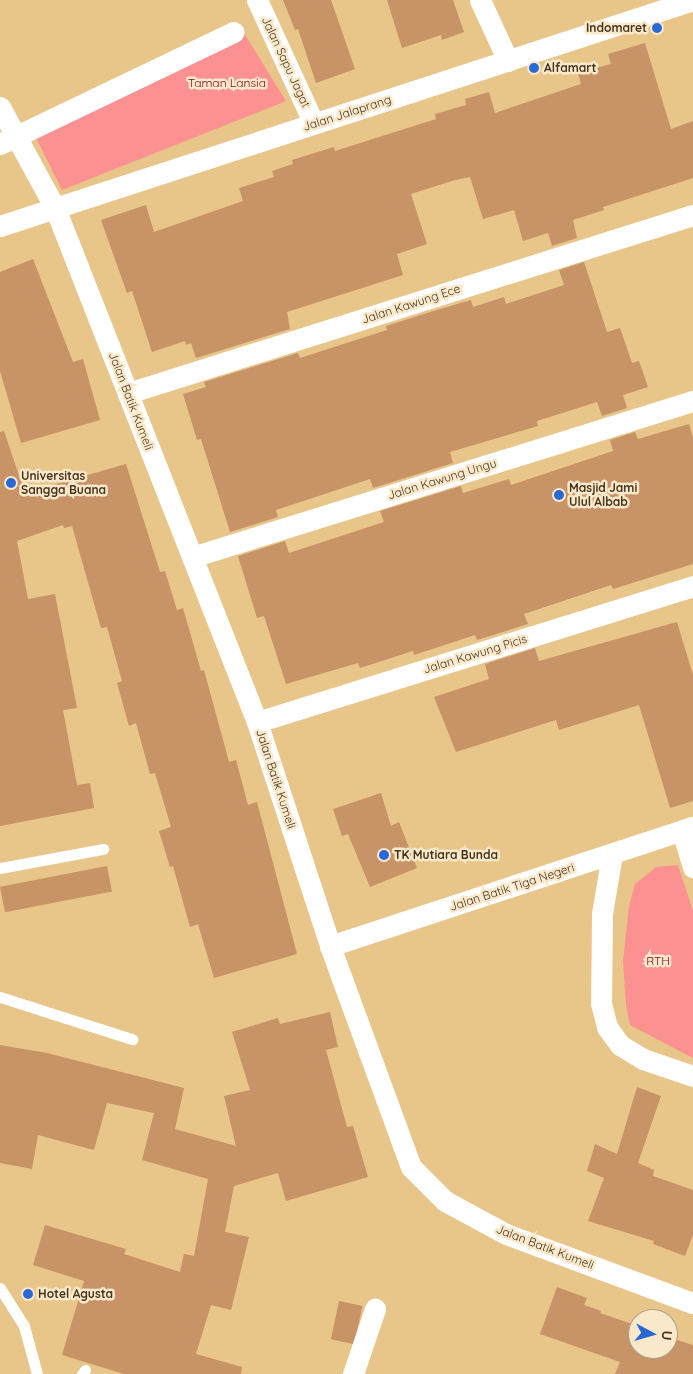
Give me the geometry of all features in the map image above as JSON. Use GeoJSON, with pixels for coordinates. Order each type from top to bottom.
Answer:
{"type":"FeatureCollection","features":[{"type":"Feature","properties":{"kind":"street","name":"Jalan Sapu Jagat"},"geometry":{"type":"LineString","coordinates":[[257,0],[314,124]]}},
{"type":"Feature","properties":{"kind":"street"},"geometry":{"type":"LineString","coordinates":[[480,0],[508,61]]}},
{"type":"Feature","properties":{"kind":"street","name":"Jalan Jalaprang"},"geometry":{"type":"LineString","coordinates":[[0,226],[508,61],[689,6]]}},
{"type":"Feature","properties":{"kind":"street"},"geometry":{"type":"LineString","coordinates":[[8,140],[234,32]]}},
{"type":"Feature","properties":{"kind":"street","name":"Jalan Batik Kumeli"},"geometry":{"type":"LineString","coordinates":[[0,107],[8,140],[56,208],[257,722],[330,946],[411,1167],[444,1201],[506,1234],[693,1303]]}},
{"type":"Feature","properties":{"kind":"street","name":"Jalan Kawung Ece"},"geometry":{"type":"LineString","coordinates":[[128,393],[693,215]]}},
{"type":"Feature","properties":{"kind":"street","name":"Jalan Kawung Ungu"},"geometry":{"type":"LineString","coordinates":[[192,557],[693,401]]}},
{"type":"Feature","properties":{"kind":"street","name":"Jalan Kawung Picis"},"geometry":{"type":"LineString","coordinates":[[257,722],[693,586]]}},
{"type":"Feature","properties":{"kind":"street"},"geometry":{"type":"LineString","coordinates":[[688,829],[693,867]]}},
{"type":"Feature","properties":{"kind":"street","name":"Jalan Batik Tiga Negeri"},"geometry":{"type":"LineString","coordinates":[[330,946],[688,829]]}},
{"type":"Feature","properties":{"kind":"street"},"geometry":{"type":"LineString","coordinates":[[612,854],[602,914],[602,1003],[608,1027],[620,1045],[643,1059],[693,1076]]}},
{"type":"Feature","properties":{"kind":"street"},"geometry":{"type":"LineString","coordinates":[[353,1374],[374,1309]]}},
{"type":"Feature","properties":{"kind":"lane"},"geometry":{"type":"LineString","coordinates":[[0,868],[103,849]]}},
{"type":"Feature","properties":{"kind":"lane"},"geometry":{"type":"LineString","coordinates":[[0,997],[132,1039]]}},
{"type":"Feature","properties":{"kind":"lane"},"geometry":{"type":"LineString","coordinates":[[0,1288],[24,1326],[37,1374]]}},
{"type":"Feature","properties":{"kind":"green space","name":"Taman Lansia"},"geometry":{"type":"Polygon","coordinates":[[[244,33],[286,101],[62,190],[32,130],[244,33]]]}},
{"type":"Feature","properties":{"kind":"green space","name":"RTH"},"geometry":{"type":"Polygon","coordinates":[[[678,865],[693,911],[693,1058],[630,1025],[626,1005],[623,961],[629,906],[635,884],[656,867],[678,865]]]}},
{"type":"Feature","properties":{"kind":"building"},"geometry":{"type":"Polygon","coordinates":[[[283,0],[331,0],[355,69],[316,83],[298,29],[295,30],[283,0]]]}},
{"type":"Feature","properties":{"kind":"building"},"geometry":{"type":"Polygon","coordinates":[[[387,0],[453,0],[464,32],[442,40],[441,35],[402,48],[387,0]]]}},
{"type":"Feature","properties":{"kind":"building"},"geometry":{"type":"Polygon","coordinates":[[[645,43],[671,129],[693,121],[693,178],[603,207],[604,210],[573,220],[577,238],[552,246],[548,233],[523,241],[514,210],[483,219],[470,177],[411,194],[427,244],[397,254],[403,275],[287,312],[290,329],[196,358],[191,343],[186,345],[185,341],[152,352],[132,291],[127,293],[101,220],[146,205],[154,232],[243,201],[239,188],[274,177],[272,171],[293,164],[292,160],[334,147],[335,151],[436,119],[435,114],[466,105],[465,99],[489,92],[495,113],[581,84],[578,73],[611,64],[608,54],[645,43]]]}},
{"type":"Feature","properties":{"kind":"building"},"geometry":{"type":"Polygon","coordinates":[[[33,259],[73,362],[83,359],[100,420],[21,443],[0,371],[0,272],[33,259]]]}},
{"type":"Feature","properties":{"kind":"building"},"geometry":{"type":"Polygon","coordinates":[[[584,262],[607,332],[620,328],[632,363],[639,361],[648,387],[623,395],[627,408],[602,416],[597,402],[537,421],[538,426],[450,452],[453,463],[373,488],[370,479],[276,510],[278,517],[230,532],[201,439],[197,440],[183,394],[206,387],[204,382],[298,353],[300,358],[387,330],[386,326],[471,300],[473,307],[504,297],[506,304],[564,285],[559,270],[584,262]]]}},
{"type":"Feature","properties":{"kind":"building"},"geometry":{"type":"Polygon","coordinates":[[[689,424],[693,438],[693,564],[613,589],[611,585],[524,614],[528,624],[477,640],[475,635],[414,655],[413,651],[360,668],[358,663],[286,684],[264,616],[257,618],[238,556],[285,541],[289,553],[384,522],[380,511],[461,486],[463,493],[509,479],[511,485],[613,451],[610,440],[635,432],[638,439],[689,424]]]}},
{"type":"Feature","properties":{"kind":"building"},"geometry":{"type":"Polygon","coordinates":[[[4,431],[25,493],[126,464],[160,572],[165,571],[177,610],[183,608],[201,671],[204,670],[229,762],[236,760],[248,805],[257,802],[297,954],[214,978],[198,924],[190,927],[173,866],[170,867],[159,831],[171,827],[155,773],[150,774],[136,723],[129,726],[117,683],[122,681],[107,627],[101,628],[72,526],[64,528],[63,525],[17,541],[28,599],[55,594],[77,708],[63,710],[77,785],[90,783],[94,808],[0,826],[0,432],[4,431]]]}},
{"type":"Feature","properties":{"kind":"building"},"geometry":{"type":"Polygon","coordinates":[[[677,622],[693,675],[693,801],[670,808],[639,705],[559,730],[556,720],[456,752],[434,697],[489,679],[485,664],[535,648],[539,661],[677,622]]]}},
{"type":"Feature","properties":{"kind":"building"},"geometry":{"type":"Polygon","coordinates":[[[381,793],[391,826],[399,822],[417,868],[370,887],[348,834],[342,836],[333,809],[381,793]]]}},
{"type":"Feature","properties":{"kind":"building"},"geometry":{"type":"Polygon","coordinates":[[[107,866],[112,892],[5,912],[0,887],[107,866]]]}},
{"type":"Feature","properties":{"kind":"building"},"geometry":{"type":"Polygon","coordinates":[[[330,1012],[338,1047],[326,1050],[347,1127],[353,1126],[368,1177],[286,1201],[278,1173],[234,1186],[225,1232],[249,1237],[231,1310],[211,1305],[196,1354],[242,1367],[241,1374],[124,1374],[62,1355],[84,1281],[33,1265],[45,1225],[126,1249],[124,1254],[180,1272],[184,1254],[194,1256],[208,1179],[142,1160],[154,1113],[107,1103],[94,1150],[38,1135],[32,1169],[0,1163],[0,1045],[47,1053],[184,1088],[175,1129],[236,1146],[224,1096],[250,1090],[232,1032],[278,1018],[280,1024],[330,1012]]]}},
{"type":"Feature","properties":{"kind":"building"},"geometry":{"type":"Polygon","coordinates":[[[637,1087],[661,1096],[638,1163],[654,1170],[653,1176],[693,1190],[693,1235],[685,1256],[653,1244],[654,1241],[588,1221],[604,1178],[587,1171],[595,1144],[617,1154],[637,1087]]]}},
{"type":"Feature","properties":{"kind":"building"},"geometry":{"type":"Polygon","coordinates":[[[557,1287],[587,1298],[584,1305],[628,1323],[628,1359],[678,1359],[678,1340],[693,1345],[693,1374],[615,1374],[620,1362],[540,1334],[557,1287]]]}},
{"type":"Feature","properties":{"kind":"building"},"geometry":{"type":"Polygon","coordinates":[[[339,1301],[362,1306],[354,1344],[331,1339],[339,1301]]]}},
{"type":"Feature","properties":{"kind":"place","name":"Indomaret"},"geometry":{"type":"Point","coordinates":[657,28]}},
{"type":"Feature","properties":{"kind":"place","name":"Alfamart"},"geometry":{"type":"Point","coordinates":[534,68]}},
{"type":"Feature","properties":{"kind":"place","name":"Universitas Sangga Buana"},"geometry":{"type":"Point","coordinates":[11,483]}},
{"type":"Feature","properties":{"kind":"place","name":"Masjid Jami Ulul Albab"},"geometry":{"type":"Point","coordinates":[559,495]}},
{"type":"Feature","properties":{"kind":"place","name":"TK Mutiara Bunda"},"geometry":{"type":"Point","coordinates":[384,855]}},
{"type":"Feature","properties":{"kind":"place","name":"Hotel Agusta"},"geometry":{"type":"Point","coordinates":[28,1294]}}]}
